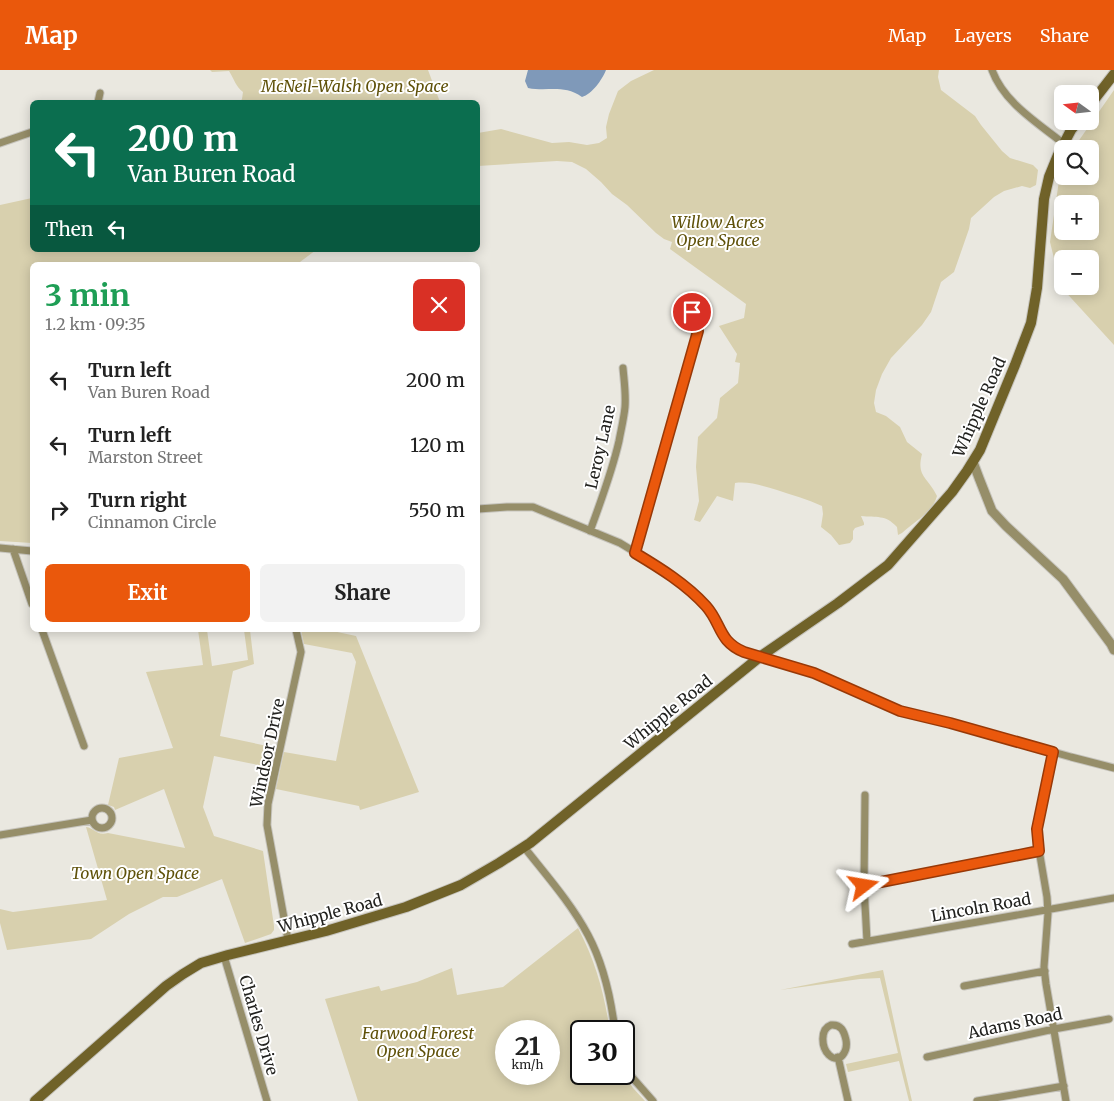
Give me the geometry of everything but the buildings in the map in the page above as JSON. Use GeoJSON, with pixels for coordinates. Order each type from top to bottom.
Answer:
{"type":"FeatureCollection","features":[{"type":"Feature","properties":{"kind":"main road"},"geometry":{"type":"LineString","coordinates":[[1099,92],[1112,74]]}},
{"type":"Feature","properties":{"kind":"main road","name":"Whipple Road"},"geometry":{"type":"LineString","coordinates":[[35,1101],[166,986],[202,964],[224,956],[326,931],[406,907],[461,885],[499,863],[524,847],[761,656],[888,566],[952,492],[974,462],[989,431],[1031,323],[1037,288],[1044,199],[1054,165]]}},
{"type":"Feature","properties":{"kind":"street"},"geometry":{"type":"LineString","coordinates":[[992,70],[1006,95],[1018,108],[1059,140]]}},
{"type":"Feature","properties":{"kind":"street"},"geometry":{"type":"LineString","coordinates":[[98,100],[100,93]]}},
{"type":"Feature","properties":{"kind":"street"},"geometry":{"type":"LineString","coordinates":[[0,143],[30,133]]}},
{"type":"Feature","properties":{"kind":"street"},"geometry":{"type":"LineString","coordinates":[[635,553],[698,331],[692,312]]}},
{"type":"Feature","properties":{"kind":"street","name":"Leroy Lane"},"geometry":{"type":"LineString","coordinates":[[590,531],[602,500],[624,419],[625,387],[623,368]]}},
{"type":"Feature","properties":{"kind":"street"},"geometry":{"type":"LineString","coordinates":[[974,462],[992,511],[1063,578],[1114,650]]}},
{"type":"Feature","properties":{"kind":"street"},"geometry":{"type":"LineString","coordinates":[[480,509],[533,507],[620,544],[656,565],[690,590],[715,618],[726,640],[735,648],[814,673],[900,711],[1114,768]]}},
{"type":"Feature","properties":{"kind":"street"},"geometry":{"type":"LineString","coordinates":[[0,548],[30,550]]}},
{"type":"Feature","properties":{"kind":"street"},"geometry":{"type":"LineString","coordinates":[[13,549],[30,598]]}},
{"type":"Feature","properties":{"kind":"street"},"geometry":{"type":"LineString","coordinates":[[43,632],[84,746]]}},
{"type":"Feature","properties":{"kind":"street","name":"Windsor Drive"},"geometry":{"type":"LineString","coordinates":[[288,940],[267,825],[268,804],[301,652],[296,632]]}},
{"type":"Feature","properties":{"kind":"street"},"geometry":{"type":"LineString","coordinates":[[1053,752],[1037,829],[1048,910],[1046,984],[1066,1101]]}},
{"type":"Feature","properties":{"kind":"street"},"geometry":{"type":"LineString","coordinates":[[865,795],[864,886],[867,941]]}},
{"type":"Feature","properties":{"kind":"street"},"geometry":{"type":"LineString","coordinates":[[0,835],[92,820]]}},
{"type":"Feature","properties":{"kind":"street"},"geometry":{"type":"LineString","coordinates":[[524,847],[569,904],[588,934],[602,969],[612,1005],[614,1020]]}},
{"type":"Feature","properties":{"kind":"street"},"geometry":{"type":"LineString","coordinates":[[864,886],[1039,851]]}},
{"type":"Feature","properties":{"kind":"street","name":"Lincoln Road"},"geometry":{"type":"LineString","coordinates":[[852,944],[1114,898]]}},
{"type":"Feature","properties":{"kind":"street","name":"Charles Drive"},"geometry":{"type":"LineString","coordinates":[[224,956],[266,1101]]}},
{"type":"Feature","properties":{"kind":"street"},"geometry":{"type":"LineString","coordinates":[[964,986],[1045,971]]}},
{"type":"Feature","properties":{"kind":"street","name":"Adams Road"},"geometry":{"type":"LineString","coordinates":[[927,1057],[1109,1019]]}},
{"type":"Feature","properties":{"kind":"street"},"geometry":{"type":"LineString","coordinates":[[836,1025],[841,1028],[846,1039],[846,1051],[838,1057],[832,1057],[824,1043],[824,1032],[828,1026],[836,1025]]}},
{"type":"Feature","properties":{"kind":"street"},"geometry":{"type":"LineString","coordinates":[[838,1057],[848,1101]]}},
{"type":"Feature","properties":{"kind":"street"},"geometry":{"type":"LineString","coordinates":[[635,1081],[653,1101]]}},
{"type":"Feature","properties":{"kind":"street"},"geometry":{"type":"LineString","coordinates":[[977,1101],[1064,1086]]}},
{"type":"Feature","properties":{"kind":"green space","name":"McNeil-Walsh Open Space"},"geometry":{"type":"Polygon","coordinates":[[[210,70],[428,70],[439,100],[241,100],[243,92],[229,71],[212,72],[210,70]]]}},
{"type":"Feature","properties":{"kind":"green space","name":"Willow Acres Open Space"},"geometry":{"type":"Polygon","coordinates":[[[654,70],[939,70],[938,77],[941,90],[975,116],[1002,151],[1010,158],[1033,165],[1038,170],[1036,185],[1030,188],[1022,186],[1004,191],[994,197],[971,218],[954,272],[941,282],[931,312],[922,325],[891,358],[876,390],[874,403],[876,412],[886,416],[900,427],[907,442],[922,454],[922,472],[937,496],[932,507],[902,533],[898,535],[897,527],[885,518],[861,516],[864,525],[855,528],[853,539],[850,543],[839,545],[821,527],[822,506],[777,490],[746,483],[735,483],[733,501],[717,496],[700,522],[694,520],[699,501],[696,467],[698,437],[717,418],[720,398],[738,383],[740,363],[735,362],[737,354],[719,326],[744,318],[746,304],[670,249],[672,242],[656,233],[586,169],[572,162],[557,161],[480,166],[480,133],[501,129],[552,143],[569,142],[587,145],[599,143],[607,138],[606,127],[609,114],[618,91],[631,81],[654,70]]]}},
{"type":"Feature","properties":{"kind":"green space"},"geometry":{"type":"Polygon","coordinates":[[[1114,90],[1114,345],[1068,295],[1099,295],[1099,250],[1054,250],[1054,258],[1050,242],[1054,215],[1054,240],[1099,240],[1099,195],[1057,195],[1058,185],[1099,185],[1099,140],[1079,140],[1086,130],[1099,130],[1099,112],[1114,90]]]}},
{"type":"Feature","properties":{"kind":"green space"},"geometry":{"type":"Polygon","coordinates":[[[30,198],[30,252],[313,252],[300,262],[30,262],[30,543],[0,541],[0,205],[30,198]]]}},
{"type":"Feature","properties":{"kind":"green space","name":"Town Open Space"},"geometry":{"type":"Polygon","coordinates":[[[198,632],[207,632],[212,666],[248,660],[244,632],[250,632],[254,664],[233,671],[220,736],[272,747],[268,767],[214,756],[203,807],[214,836],[263,851],[274,930],[271,934],[245,943],[222,879],[177,897],[163,897],[129,914],[91,939],[7,950],[0,923],[0,909],[13,912],[107,900],[86,827],[98,833],[108,833],[185,848],[164,789],[115,810],[114,807],[108,805],[119,758],[173,748],[146,672],[203,665],[198,632]]]}},
{"type":"Feature","properties":{"kind":"green space"},"geometry":{"type":"Polygon","coordinates":[[[301,632],[337,632],[356,636],[419,792],[360,810],[359,806],[276,789],[284,752],[336,761],[356,662],[352,653],[304,644],[301,632]]]}},
{"type":"Feature","properties":{"kind":"green space","name":"Farwood Forest Open Space"},"geometry":{"type":"Polygon","coordinates":[[[578,928],[590,953],[608,1020],[570,1020],[570,1085],[631,1085],[645,1101],[358,1101],[325,999],[379,986],[381,991],[417,982],[452,968],[457,995],[503,987],[578,928]]]}},
{"type":"Feature","properties":{"kind":"green space"},"geometry":{"type":"Polygon","coordinates":[[[883,970],[912,1101],[909,1101],[899,1061],[848,1072],[846,1064],[898,1053],[880,978],[780,990],[883,970]]]}},
{"type":"Feature","properties":{"kind":"water"},"geometry":{"type":"Polygon","coordinates":[[[528,70],[606,70],[596,86],[582,97],[562,89],[528,88],[525,81],[528,70]]]}},
{"type":"Feature","properties":{"kind":"route"},"geometry":{"type":"LineString","coordinates":[[692,312],[698,331],[635,553],[656,565],[690,590],[706,606],[715,618],[726,640],[735,648],[814,673],[900,711],[1053,752],[1037,829],[1039,851],[864,886]]}}]}
